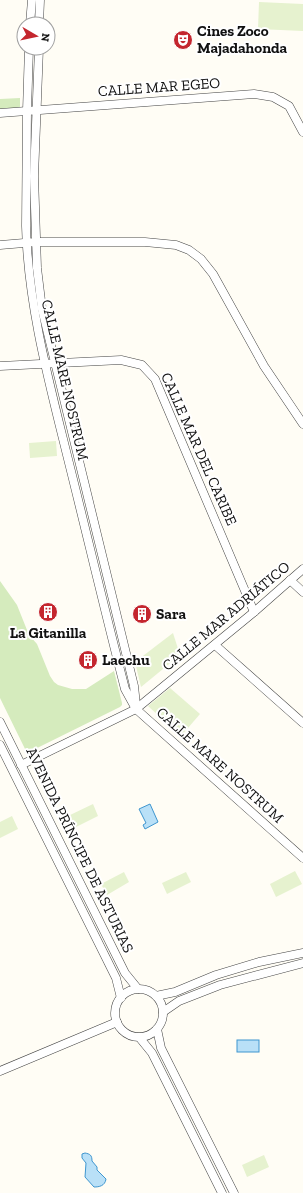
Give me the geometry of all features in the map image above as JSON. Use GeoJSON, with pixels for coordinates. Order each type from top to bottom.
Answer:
{"type":"FeatureCollection","features":[{"type":"Feature","properties":{"kind":"street"},"geometry":{"type":"LineString","coordinates":[[31,16],[32,0]]}},
{"type":"Feature","properties":{"kind":"street"},"geometry":{"type":"LineString","coordinates":[[39,16],[40,0]]}},
{"type":"Feature","properties":{"kind":"street","name":"CALLE MARE NOSTRUM"},"geometry":{"type":"LineString","coordinates":[[29,56],[26,111],[27,243],[33,304],[44,363],[125,689],[136,709],[303,858]]}},
{"type":"Feature","properties":{"kind":"street","name":"CALLE MARE NOSTRUM"},"geometry":{"type":"LineString","coordinates":[[39,56],[34,176],[37,268],[42,309],[134,686],[136,709]]}},
{"type":"Feature","properties":{"kind":"street","name":"CALLE MAR EGEO"},"geometry":{"type":"LineString","coordinates":[[0,113],[254,94],[273,97],[288,106],[303,132]]}},
{"type":"Feature","properties":{"kind":"street"},"geometry":{"type":"LineString","coordinates":[[0,245],[36,242],[145,242],[176,245],[189,250],[201,259],[213,274],[264,366],[303,424]]}},
{"type":"Feature","properties":{"kind":"street","name":"CALLE MAR DEL CARIBE"},"geometry":{"type":"LineString","coordinates":[[0,366],[54,362],[121,360],[142,365],[155,379],[254,612]]}},
{"type":"Feature","properties":{"kind":"street","name":"CALLE MAR ADRIÁTICO"},"geometry":{"type":"LineString","coordinates":[[21,765],[136,709],[215,645],[303,569]]}},
{"type":"Feature","properties":{"kind":"street"},"geometry":{"type":"LineString","coordinates":[[290,580],[303,592]]}},
{"type":"Feature","properties":{"kind":"street"},"geometry":{"type":"LineString","coordinates":[[215,645],[303,723]]}},
{"type":"Feature","properties":{"kind":"street","name":"AVENIDA PRÍNCIPE DE ASTURIAS"},"geometry":{"type":"LineString","coordinates":[[0,722],[125,973],[138,989]]}},
{"type":"Feature","properties":{"kind":"street","name":"AVENIDA PRÍNCIPE DE ASTURIAS"},"geometry":{"type":"LineString","coordinates":[[0,745],[116,978],[121,998]]}},
{"type":"Feature","properties":{"kind":"street"},"geometry":{"type":"LineString","coordinates":[[156,996],[176,992],[216,975],[259,962],[303,952]]}},
{"type":"Feature","properties":{"kind":"street"},"geometry":{"type":"LineString","coordinates":[[163,1012],[179,1001],[220,985],[303,963]]}},
{"type":"Feature","properties":{"kind":"street"},"geometry":{"type":"LineString","coordinates":[[138,989],[145,990],[156,996],[162,1006],[163,1012],[163,1018],[157,1029],[146,1036],[139,1037],[126,1033],[121,1028],[117,1022],[116,1010],[121,998],[128,992],[138,989]]}},
{"type":"Feature","properties":{"kind":"street"},"geometry":{"type":"LineString","coordinates":[[0,1072],[117,1022]]}},
{"type":"Feature","properties":{"kind":"street"},"geometry":{"type":"LineString","coordinates":[[157,1029],[161,1048],[234,1193]]}},
{"type":"Feature","properties":{"kind":"street"},"geometry":{"type":"LineString","coordinates":[[139,1037],[152,1053],[222,1193]]}},
{"type":"Feature","properties":{"kind":"green space"},"geometry":{"type":"Polygon","coordinates":[[[259,2],[303,4],[303,31],[258,29],[259,2]]]}},
{"type":"Feature","properties":{"kind":"green space"},"geometry":{"type":"Polygon","coordinates":[[[20,98],[20,108],[0,109],[0,99],[20,98]]]}},
{"type":"Feature","properties":{"kind":"green space"},"geometry":{"type":"Polygon","coordinates":[[[56,441],[57,456],[30,458],[29,443],[56,441]]]}},
{"type":"Feature","properties":{"kind":"green space"},"geometry":{"type":"Polygon","coordinates":[[[0,581],[17,605],[29,635],[37,644],[50,676],[54,682],[58,685],[72,689],[86,689],[114,671],[122,703],[120,707],[27,753],[0,698],[0,581]]]}},
{"type":"Feature","properties":{"kind":"green space"},"geometry":{"type":"Polygon","coordinates":[[[173,633],[180,655],[141,687],[135,662],[173,633]]]}},
{"type":"Feature","properties":{"kind":"green space"},"geometry":{"type":"Polygon","coordinates":[[[170,688],[200,714],[181,736],[148,706],[170,688]]]}},
{"type":"Feature","properties":{"kind":"green space"},"geometry":{"type":"Polygon","coordinates":[[[93,804],[98,816],[74,828],[68,816],[93,804]]]}},
{"type":"Feature","properties":{"kind":"green space"},"geometry":{"type":"Polygon","coordinates":[[[12,816],[18,829],[0,838],[0,822],[12,816]]]}},
{"type":"Feature","properties":{"kind":"green space"},"geometry":{"type":"Polygon","coordinates":[[[295,871],[302,884],[276,897],[270,884],[295,871]]]}},
{"type":"Feature","properties":{"kind":"green space"},"geometry":{"type":"Polygon","coordinates":[[[124,872],[129,882],[107,895],[101,884],[124,872]]]}},
{"type":"Feature","properties":{"kind":"green space"},"geometry":{"type":"Polygon","coordinates":[[[186,872],[191,882],[167,894],[162,883],[186,872]]]}},
{"type":"Feature","properties":{"kind":"green space"},"geometry":{"type":"Polygon","coordinates":[[[264,1155],[269,1167],[247,1177],[242,1165],[264,1155]]]}},
{"type":"Feature","properties":{"kind":"water"},"geometry":{"type":"Polygon","coordinates":[[[150,804],[158,822],[145,829],[143,825],[146,823],[139,809],[150,804]]]}},
{"type":"Feature","properties":{"kind":"water"},"geometry":{"type":"Polygon","coordinates":[[[237,1040],[259,1040],[259,1052],[237,1052],[237,1040]]]}},
{"type":"Feature","properties":{"kind":"water"},"geometry":{"type":"Polygon","coordinates":[[[85,1153],[92,1157],[92,1161],[97,1167],[97,1170],[106,1179],[102,1186],[94,1187],[85,1177],[86,1163],[82,1158],[82,1154],[85,1153]]]}},
{"type":"Feature","properties":{"kind":"place","name":"Cines Zoco Majadahonda"},"geometry":{"type":"Point","coordinates":[183,40]}},
{"type":"Feature","properties":{"kind":"place","name":"La Gitanilla"},"geometry":{"type":"Point","coordinates":[48,612]}},
{"type":"Feature","properties":{"kind":"place","name":"Sara"},"geometry":{"type":"Point","coordinates":[142,614]}},
{"type":"Feature","properties":{"kind":"place","name":"Laechu"},"geometry":{"type":"Point","coordinates":[88,660]}}]}
